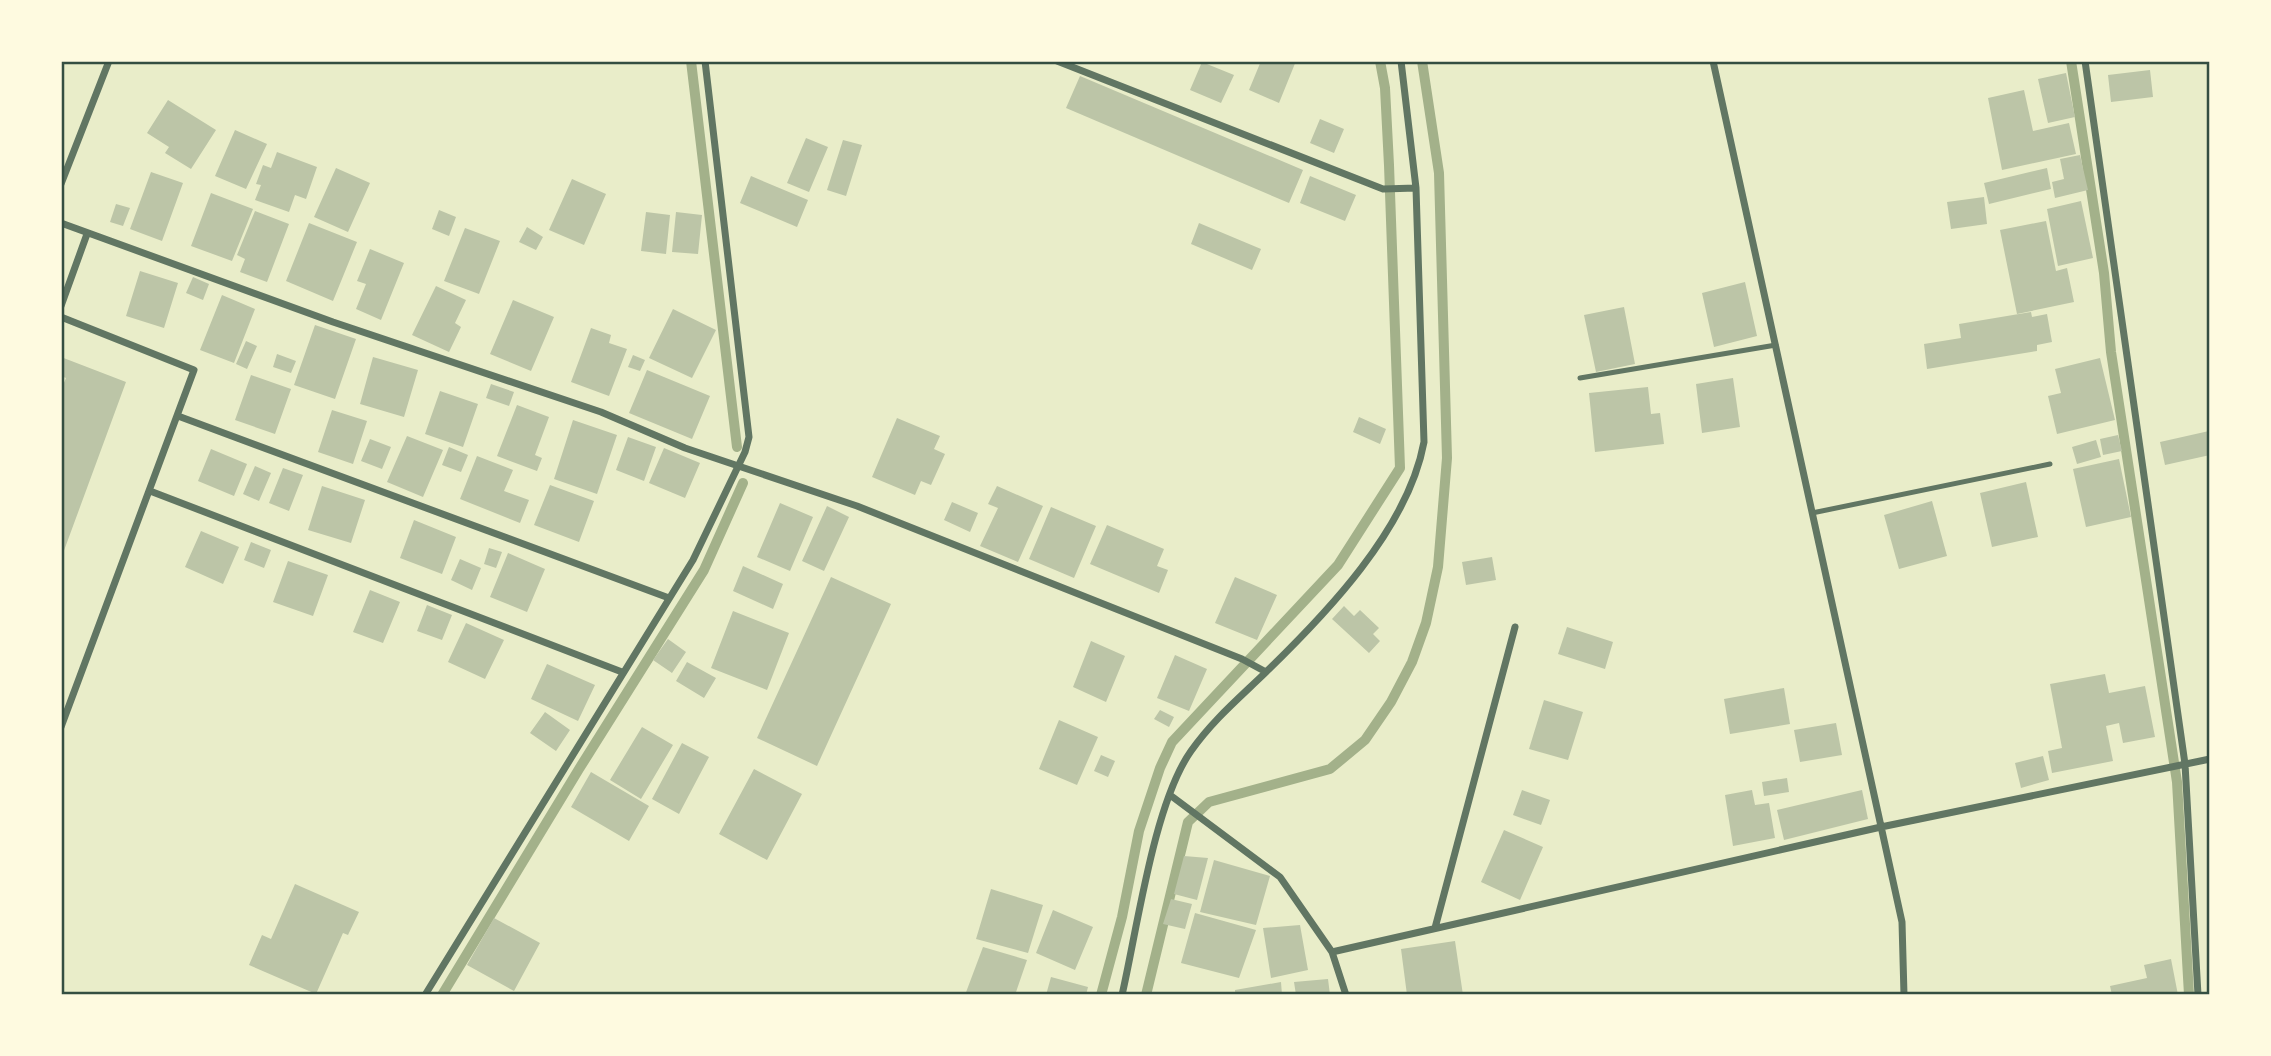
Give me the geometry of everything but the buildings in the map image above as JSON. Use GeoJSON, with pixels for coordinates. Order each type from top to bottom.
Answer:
{"type":"FeatureCollection","features":[{"type":"Feature","properties":{"kind":"street"},"geometry":{"type":"LineString","coordinates":[[61,184],[109,61]]}},
{"type":"Feature","properties":{"kind":"street"},"geometry":{"type":"LineString","coordinates":[[425,995],[693,560],[740,465],[749,437],[705,61]]}},
{"type":"Feature","properties":{"kind":"street"},"geometry":{"type":"LineString","coordinates":[[1057,61],[1383,189],[1416,188]]}},
{"type":"Feature","properties":{"kind":"street"},"geometry":{"type":"LineString","coordinates":[[1122,995],[1160,827],[1170,795],[1189,753],[1213,722],[1266,672],[1376,548],[1394,523],[1419,469],[1424,442],[1416,188],[1401,61]]}},
{"type":"Feature","properties":{"kind":"street"},"geometry":{"type":"LineString","coordinates":[[1713,61],[1902,922],[1903,995]]}},
{"type":"Feature","properties":{"kind":"street"},"geometry":{"type":"LineString","coordinates":[[2085,61],[2182,765],[2198,995]]}},
{"type":"Feature","properties":{"kind":"street"},"geometry":{"type":"LineString","coordinates":[[61,223],[333,322],[601,412],[685,448],[857,506],[1242,659],[1266,672]]}},
{"type":"Feature","properties":{"kind":"street"},"geometry":{"type":"LineString","coordinates":[[61,306],[87,233]]}},
{"type":"Feature","properties":{"kind":"street"},"geometry":{"type":"LineString","coordinates":[[61,317],[194,370],[61,727]]}},
{"type":"Feature","properties":{"kind":"street"},"geometry":{"type":"LineString","coordinates":[[178,416],[670,598]]}},
{"type":"Feature","properties":{"kind":"street"},"geometry":{"type":"LineString","coordinates":[[150,491],[622,672]]}},
{"type":"Feature","properties":{"kind":"street"},"geometry":{"type":"LineString","coordinates":[[1435,928],[1515,627]]}},
{"type":"Feature","properties":{"kind":"street"},"geometry":{"type":"LineString","coordinates":[[1332,952],[1881,827],[2210,759]]}},
{"type":"Feature","properties":{"kind":"street"},"geometry":{"type":"LineString","coordinates":[[1170,795],[1280,877],[1332,952],[1346,995]]}},
{"type":"Feature","properties":{"kind":"lane"},"geometry":{"type":"LineString","coordinates":[[1580,378],[1776,345]]}},
{"type":"Feature","properties":{"kind":"lane"},"geometry":{"type":"LineString","coordinates":[[1812,513],[2050,464]]}},
{"type":"Feature","properties":{"kind":"waterway"},"geometry":{"type":"LineString","coordinates":[[691,61],[737,447]]}},
{"type":"Feature","properties":{"kind":"waterway"},"geometry":{"type":"LineString","coordinates":[[1101,995],[1122,917],[1139,831],[1160,768],[1172,742],[1338,565],[1400,468],[1389,165],[1385,88],[1380,61]]}},
{"type":"Feature","properties":{"kind":"waterway"},"geometry":{"type":"LineString","coordinates":[[1146,995],[1188,822],[1209,802],[1330,769],[1365,740],[1391,702],[1412,662],[1426,623],[1438,567],[1447,458],[1439,173],[1422,61]]}},
{"type":"Feature","properties":{"kind":"waterway"},"geometry":{"type":"LineString","coordinates":[[2071,61],[2104,273],[2111,352],[2177,782],[2189,995]]}},
{"type":"Feature","properties":{"kind":"waterway"},"geometry":{"type":"LineString","coordinates":[[442,995],[704,570],[743,483]]}}]}
